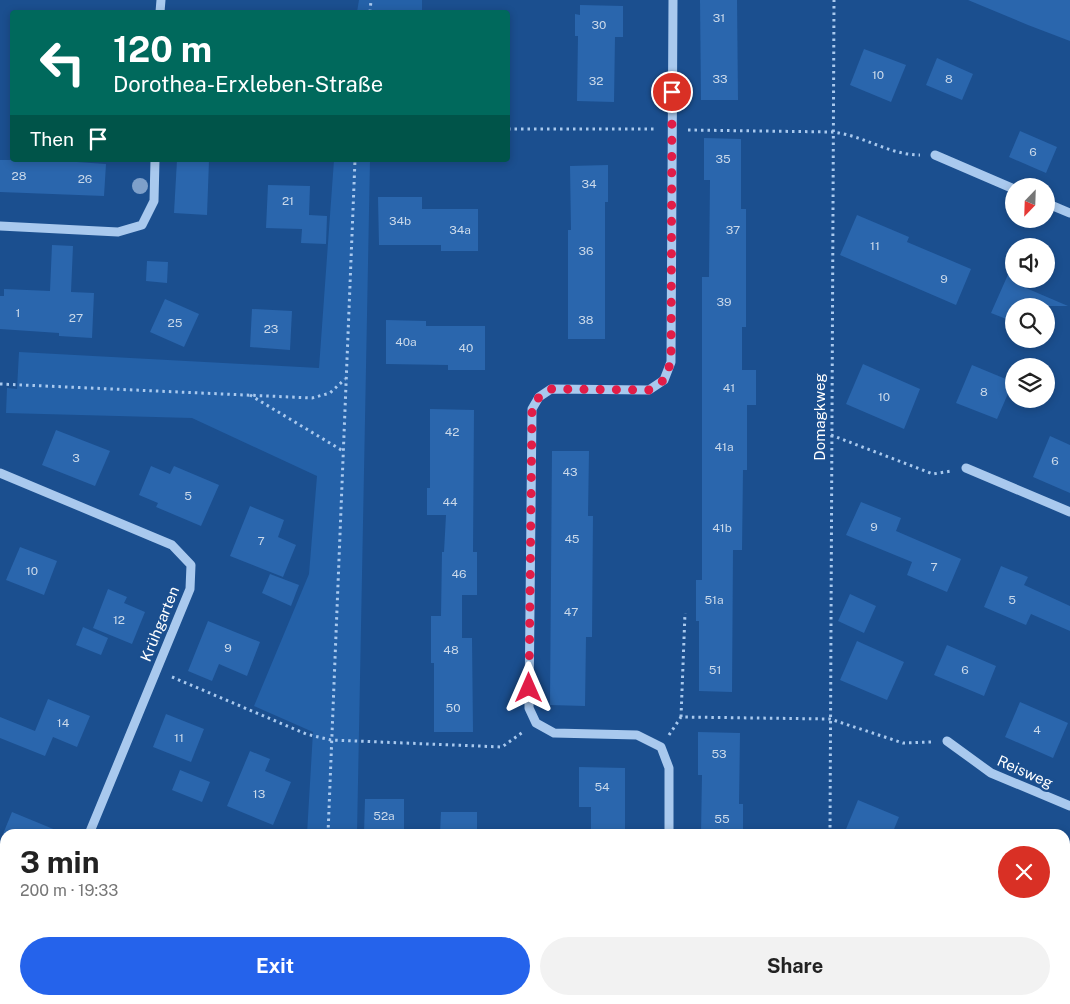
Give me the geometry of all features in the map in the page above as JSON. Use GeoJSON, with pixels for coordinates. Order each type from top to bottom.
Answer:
{"type":"FeatureCollection","features":[{"type":"Feature","properties":{"kind":"street"},"geometry":{"type":"LineString","coordinates":[[668,829],[669,768],[661,747],[637,735],[554,733],[536,723],[529,708],[532,410],[539,397],[551,389],[649,390],[664,380],[671,362],[673,0]]}},
{"type":"Feature","properties":{"kind":"street"},"geometry":{"type":"LineString","coordinates":[[935,155],[1005,185]]}},
{"type":"Feature","properties":{"kind":"street"},"geometry":{"type":"LineString","coordinates":[[0,226],[118,232],[142,225],[154,201],[156,162]]}},
{"type":"Feature","properties":{"kind":"street"},"geometry":{"type":"LineString","coordinates":[[1055,207],[1070,213]]}},
{"type":"Feature","properties":{"kind":"street"},"geometry":{"type":"LineString","coordinates":[[966,468],[1070,512]]}},
{"type":"Feature","properties":{"kind":"street","name":"Krühgarten"},"geometry":{"type":"LineString","coordinates":[[0,474],[172,544],[191,565],[190,589],[90,829]]}},
{"type":"Feature","properties":{"kind":"street","name":"Reisweg"},"geometry":{"type":"LineString","coordinates":[[947,741],[991,773],[1070,806]]}},
{"type":"Feature","properties":{"kind":"path","name":"Domagkweg"},"geometry":{"type":"LineString","coordinates":[[830,829],[834,0]]}},
{"type":"Feature","properties":{"kind":"path"},"geometry":{"type":"LineString","coordinates":[[510,129],[832,132],[851,134],[905,155],[935,155]]}},
{"type":"Feature","properties":{"kind":"path"},"geometry":{"type":"LineString","coordinates":[[328,829],[355,162]]}},
{"type":"Feature","properties":{"kind":"path"},"geometry":{"type":"LineString","coordinates":[[0,384],[312,398],[330,393],[346,378]]}},
{"type":"Feature","properties":{"kind":"path"},"geometry":{"type":"LineString","coordinates":[[250,394],[344,451]]}},
{"type":"Feature","properties":{"kind":"path"},"geometry":{"type":"LineString","coordinates":[[831,435],[934,474],[966,468]]}},
{"type":"Feature","properties":{"kind":"path"},"geometry":{"type":"LineString","coordinates":[[661,747],[682,717],[684,613]]}},
{"type":"Feature","properties":{"kind":"path"},"geometry":{"type":"LineString","coordinates":[[156,670],[306,734],[331,740],[502,747],[536,723]]}},
{"type":"Feature","properties":{"kind":"path"},"geometry":{"type":"LineString","coordinates":[[682,717],[830,718],[903,743],[947,741]]}},
{"type":"Feature","properties":{"kind":"shaded area"},"geometry":{"type":"Polygon","coordinates":[[[359,0],[422,0],[422,10],[357,10],[359,0]]]}},
{"type":"Feature","properties":{"kind":"shaded area"},"geometry":{"type":"Polygon","coordinates":[[[334,162],[370,162],[357,829],[307,829],[313,732],[254,706],[309,574],[317,476],[192,418],[6,413],[7,388],[17,389],[19,352],[319,368],[334,162]]]}},
{"type":"Feature","properties":{"kind":"building"},"geometry":{"type":"Polygon","coordinates":[[[700,0],[737,0],[738,100],[701,100],[700,0]]]}},
{"type":"Feature","properties":{"kind":"building"},"geometry":{"type":"Polygon","coordinates":[[[968,0],[1070,0],[1070,41],[1028,25],[968,0]]]}},
{"type":"Feature","properties":{"kind":"building"},"geometry":{"type":"Polygon","coordinates":[[[580,5],[623,6],[623,37],[615,37],[614,102],[577,101],[578,36],[575,36],[575,14],[580,15],[580,5]]]}},
{"type":"Feature","properties":{"kind":"building"},"geometry":{"type":"Polygon","coordinates":[[[864,49],[906,65],[891,102],[850,85],[864,49]]]}},
{"type":"Feature","properties":{"kind":"building"},"geometry":{"type":"Polygon","coordinates":[[[937,58],[973,74],[962,100],[926,85],[937,58]]]}},
{"type":"Feature","properties":{"kind":"building"},"geometry":{"type":"Polygon","coordinates":[[[1020,131],[1057,147],[1046,173],[1009,157],[1020,131]]]}},
{"type":"Feature","properties":{"kind":"building"},"geometry":{"type":"Polygon","coordinates":[[[704,138],[741,139],[741,209],[746,209],[746,327],[742,327],[742,370],[756,370],[756,405],[747,405],[747,470],[743,470],[742,550],[733,550],[732,692],[699,691],[699,621],[696,621],[696,580],[702,580],[702,277],[709,277],[710,180],[704,180],[704,138]]]}},
{"type":"Feature","properties":{"kind":"building"},"geometry":{"type":"Polygon","coordinates":[[[0,160],[10,160],[10,162],[106,164],[104,196],[0,192],[0,160]]]}},
{"type":"Feature","properties":{"kind":"building"},"geometry":{"type":"Polygon","coordinates":[[[177,162],[209,162],[207,215],[174,213],[177,162]]]}},
{"type":"Feature","properties":{"kind":"building"},"geometry":{"type":"Polygon","coordinates":[[[608,165],[608,202],[605,202],[605,339],[568,339],[568,230],[571,230],[570,166],[608,165]]]}},
{"type":"Feature","properties":{"kind":"building"},"geometry":{"type":"Polygon","coordinates":[[[268,185],[310,186],[309,215],[327,216],[326,244],[301,243],[302,229],[266,228],[268,185]]]}},
{"type":"Feature","properties":{"kind":"building"},"geometry":{"type":"Polygon","coordinates":[[[378,197],[422,197],[422,209],[478,209],[478,251],[441,251],[441,245],[379,245],[378,197]]]}},
{"type":"Feature","properties":{"kind":"building"},"geometry":{"type":"Polygon","coordinates":[[[857,215],[909,237],[907,242],[971,269],[956,305],[840,255],[857,215]]]}},
{"type":"Feature","properties":{"kind":"building"},"geometry":{"type":"Polygon","coordinates":[[[52,245],[73,246],[71,292],[94,293],[92,338],[59,336],[59,333],[0,329],[0,296],[4,296],[4,289],[50,291],[52,245]]]}},
{"type":"Feature","properties":{"kind":"building"},"geometry":{"type":"Polygon","coordinates":[[[147,261],[168,262],[167,283],[146,281],[147,261]]]}},
{"type":"Feature","properties":{"kind":"building"},"geometry":{"type":"Polygon","coordinates":[[[1005,281],[1005,288],[1026,288],[1049,298],[1005,298],[1005,318],[991,313],[1005,281]]]}},
{"type":"Feature","properties":{"kind":"building"},"geometry":{"type":"Polygon","coordinates":[[[165,299],[199,314],[184,347],[150,332],[165,299]]]}},
{"type":"Feature","properties":{"kind":"building"},"geometry":{"type":"Polygon","coordinates":[[[1055,300],[1068,306],[1055,306],[1055,300]]]}},
{"type":"Feature","properties":{"kind":"building"},"geometry":{"type":"Polygon","coordinates":[[[252,309],[292,311],[290,350],[250,347],[252,309]]]}},
{"type":"Feature","properties":{"kind":"building"},"geometry":{"type":"Polygon","coordinates":[[[386,320],[426,321],[426,326],[485,326],[485,370],[448,370],[448,365],[386,364],[386,320]]]}},
{"type":"Feature","properties":{"kind":"building"},"geometry":{"type":"Polygon","coordinates":[[[863,364],[920,389],[904,429],[846,404],[863,364]]]}},
{"type":"Feature","properties":{"kind":"building"},"geometry":{"type":"Polygon","coordinates":[[[972,365],[1005,379],[1005,400],[997,419],[956,403],[972,365]]]}},
{"type":"Feature","properties":{"kind":"building"},"geometry":{"type":"Polygon","coordinates":[[[430,409],[474,410],[473,552],[477,552],[477,595],[462,595],[462,638],[472,638],[473,732],[434,732],[434,663],[431,663],[431,616],[441,616],[442,552],[444,552],[446,515],[427,515],[427,488],[430,488],[430,409]]]}},
{"type":"Feature","properties":{"kind":"building"},"geometry":{"type":"Polygon","coordinates":[[[56,430],[110,451],[95,486],[42,465],[56,430]]]}},
{"type":"Feature","properties":{"kind":"building"},"geometry":{"type":"Polygon","coordinates":[[[1050,436],[1070,445],[1070,493],[1033,477],[1050,436]]]}},
{"type":"Feature","properties":{"kind":"building"},"geometry":{"type":"Polygon","coordinates":[[[552,451],[589,451],[588,516],[593,516],[592,637],[586,637],[585,706],[550,705],[552,451]]]}},
{"type":"Feature","properties":{"kind":"building"},"geometry":{"type":"Polygon","coordinates":[[[151,466],[170,474],[174,466],[219,485],[201,526],[156,507],[158,503],[139,495],[151,466]]]}},
{"type":"Feature","properties":{"kind":"building"},"geometry":{"type":"Polygon","coordinates":[[[861,502],[901,518],[896,531],[961,559],[947,592],[907,575],[912,562],[846,535],[861,502]]]}},
{"type":"Feature","properties":{"kind":"building"},"geometry":{"type":"Polygon","coordinates":[[[250,506],[284,520],[278,537],[296,545],[283,577],[230,556],[250,506]]]}},
{"type":"Feature","properties":{"kind":"building"},"geometry":{"type":"Polygon","coordinates":[[[20,547],[57,561],[44,595],[6,580],[20,547]]]}},
{"type":"Feature","properties":{"kind":"building"},"geometry":{"type":"Polygon","coordinates":[[[1001,566],[1028,577],[1024,585],[1070,606],[1070,631],[1031,614],[1026,625],[984,607],[1001,566]]]}},
{"type":"Feature","properties":{"kind":"building"},"geometry":{"type":"Polygon","coordinates":[[[270,574],[299,585],[291,606],[262,593],[270,574]]]}},
{"type":"Feature","properties":{"kind":"building"},"geometry":{"type":"Polygon","coordinates":[[[108,589],[127,597],[124,603],[145,612],[132,644],[93,628],[108,589]]]}},
{"type":"Feature","properties":{"kind":"building"},"geometry":{"type":"Polygon","coordinates":[[[850,594],[876,606],[864,633],[838,621],[850,594]]]}},
{"type":"Feature","properties":{"kind":"building"},"geometry":{"type":"Polygon","coordinates":[[[208,621],[260,642],[247,676],[219,664],[212,681],[188,671],[208,621]]]}},
{"type":"Feature","properties":{"kind":"building"},"geometry":{"type":"Polygon","coordinates":[[[83,627],[108,638],[101,655],[76,645],[83,627]]]}},
{"type":"Feature","properties":{"kind":"building"},"geometry":{"type":"Polygon","coordinates":[[[857,641],[904,662],[887,700],[840,680],[857,641]]]}},
{"type":"Feature","properties":{"kind":"building"},"geometry":{"type":"Polygon","coordinates":[[[947,645],[996,666],[984,696],[934,675],[947,645]]]}},
{"type":"Feature","properties":{"kind":"building"},"geometry":{"type":"Polygon","coordinates":[[[48,699],[90,716],[77,747],[53,737],[45,756],[0,738],[0,717],[35,731],[48,699]]]}},
{"type":"Feature","properties":{"kind":"building"},"geometry":{"type":"Polygon","coordinates":[[[1020,702],[1068,723],[1053,758],[1005,737],[1020,702]]]}},
{"type":"Feature","properties":{"kind":"building"},"geometry":{"type":"Polygon","coordinates":[[[166,714],[204,729],[191,762],[153,747],[166,714]]]}},
{"type":"Feature","properties":{"kind":"building"},"geometry":{"type":"Polygon","coordinates":[[[698,732],[740,733],[739,804],[743,804],[743,829],[701,829],[702,775],[698,775],[698,732]]]}},
{"type":"Feature","properties":{"kind":"building"},"geometry":{"type":"Polygon","coordinates":[[[250,751],[270,759],[265,771],[291,782],[273,825],[227,806],[250,751]]]}},
{"type":"Feature","properties":{"kind":"building"},"geometry":{"type":"Polygon","coordinates":[[[579,767],[625,768],[625,829],[591,829],[591,807],[579,807],[579,767]]]}},
{"type":"Feature","properties":{"kind":"building"},"geometry":{"type":"Polygon","coordinates":[[[180,770],[210,782],[202,802],[172,790],[180,770]]]}},
{"type":"Feature","properties":{"kind":"building"},"geometry":{"type":"Polygon","coordinates":[[[365,799],[404,799],[404,829],[364,829],[365,799]]]}},
{"type":"Feature","properties":{"kind":"building"},"geometry":{"type":"Polygon","coordinates":[[[858,800],[899,817],[894,829],[846,829],[858,800]]]}},
{"type":"Feature","properties":{"kind":"building"},"geometry":{"type":"Polygon","coordinates":[[[12,812],[53,829],[5,829],[12,812]]]}},
{"type":"Feature","properties":{"kind":"building"},"geometry":{"type":"Polygon","coordinates":[[[441,812],[477,812],[477,829],[440,829],[441,812]]]}},
{"type":"Feature","properties":{"kind":"route"},"geometry":{"type":"LineString","coordinates":[[529,688],[532,410],[539,397],[551,389],[649,390],[664,380],[671,362],[672,92]]}}]}
